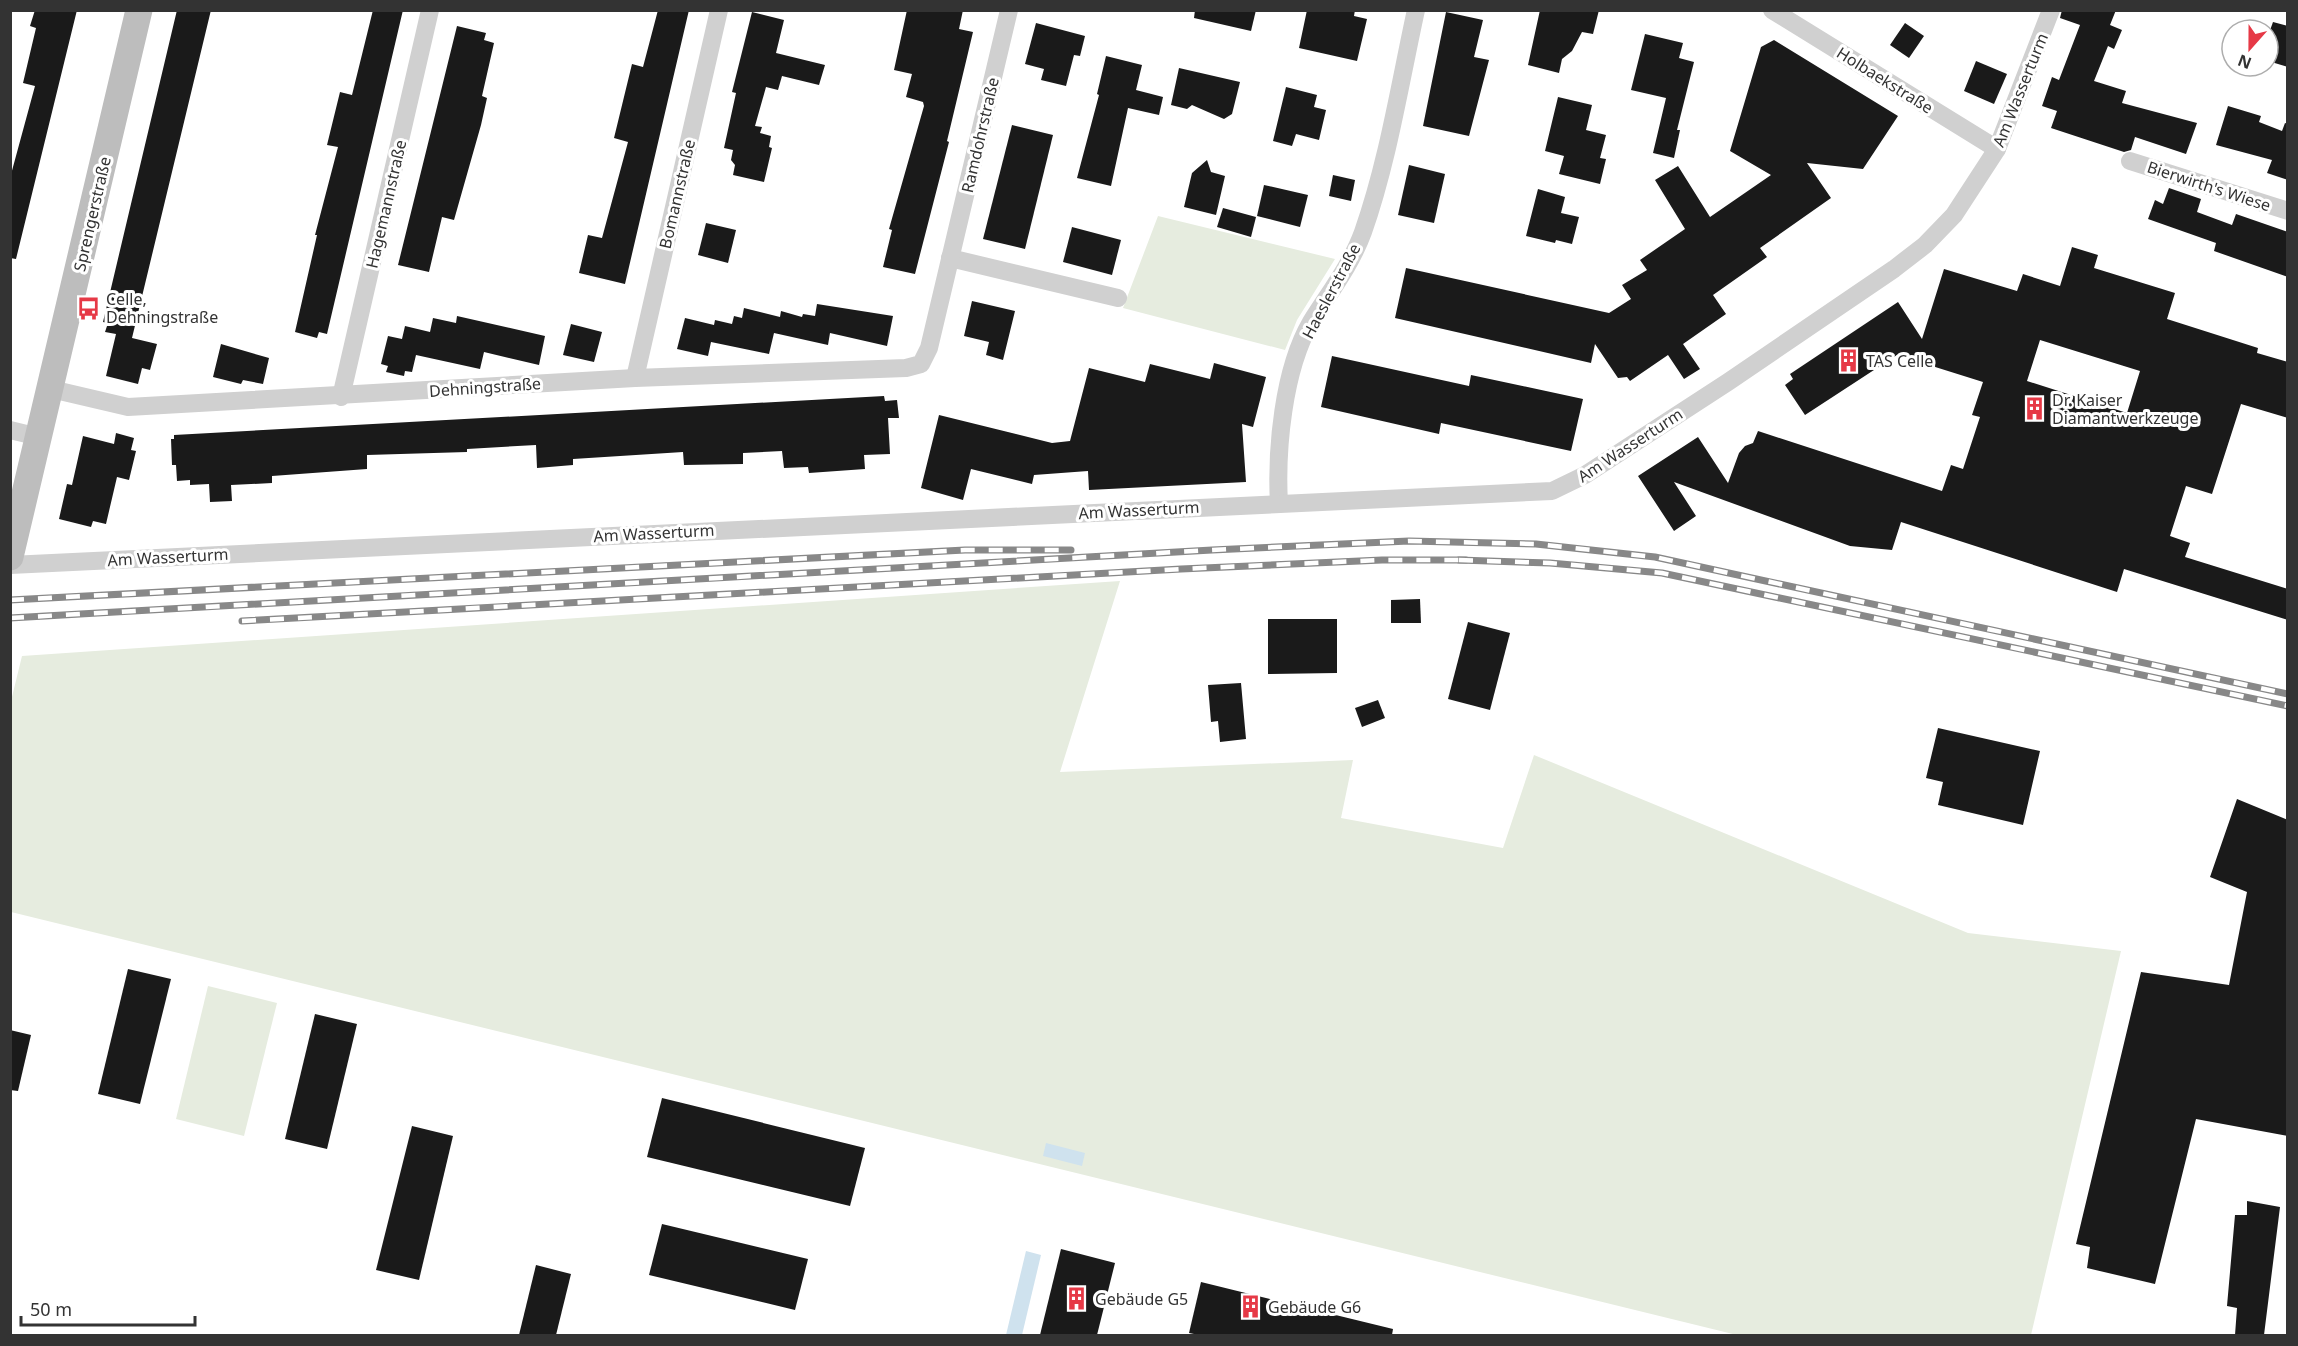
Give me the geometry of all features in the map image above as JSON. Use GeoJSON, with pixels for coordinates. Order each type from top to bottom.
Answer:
{"type":"FeatureCollection","features":[{"type":"Feature","properties":{"kind":"street","name":"Sprengerstraße"},"geometry":{"type":"LineString","coordinates":[[10,557],[139,10]]}},
{"type":"Feature","properties":{"kind":"street","name":"Hagemannstraße"},"geometry":{"type":"LineString","coordinates":[[341,397],[430,10]]}},
{"type":"Feature","properties":{"kind":"street","name":"Bomannstraße"},"geometry":{"type":"LineString","coordinates":[[635,378],[718,10]]}},
{"type":"Feature","properties":{"kind":"street","name":"Ramdohrstraße"},"geometry":{"type":"LineString","coordinates":[[921,363],[929,348],[1009,10]]}},
{"type":"Feature","properties":{"kind":"street","name":"Haeslerstraße"},"geometry":{"type":"LineString","coordinates":[[1279,504],[1276,462],[1292,372],[1310,324],[1342,275],[1363,232],[1416,10]]}},
{"type":"Feature","properties":{"kind":"street","name":"Holbaekstraße"},"geometry":{"type":"LineString","coordinates":[[1772,10],[1997,149]]}},
{"type":"Feature","properties":{"kind":"street","name":"Am Wasserturm"},"geometry":{"type":"LineString","coordinates":[[10,565],[1530,494],[1552,491],[1567,485],[1728,382],[1925,245],[1954,215],[1997,149],[2051,10]]}},
{"type":"Feature","properties":{"kind":"street","name":"Bierwirth's Wiese"},"geometry":{"type":"LineString","coordinates":[[2130,161],[2288,211]]}},
{"type":"Feature","properties":{"kind":"street"},"geometry":{"type":"LineString","coordinates":[[950,258],[1118,298]]}},
{"type":"Feature","properties":{"kind":"street","name":"Dehningstraße"},"geometry":{"type":"LineString","coordinates":[[51,389],[128,407],[341,397],[635,378],[906,369],[921,363]]}},
{"type":"Feature","properties":{"kind":"street"},"geometry":{"type":"LineString","coordinates":[[10,430],[39,437]]}},
{"type":"Feature","properties":{"kind":"shaded area"},"geometry":{"type":"Polygon","coordinates":[[[1158,216],[1335,259],[1297,320],[1285,350],[1123,308],[1158,216]]]}},
{"type":"Feature","properties":{"kind":"shaded area"},"geometry":{"type":"Polygon","coordinates":[[[1120,581],[1060,772],[1353,760],[1341,818],[1503,848],[1534,755],[1968,933],[2121,951],[2031,1335],[1741,1336],[11,912],[11,701],[22,656],[1120,581]]]}},
{"type":"Feature","properties":{"kind":"shaded area"},"geometry":{"type":"Polygon","coordinates":[[[208,986],[277,1003],[244,1136],[176,1119],[208,986]]]}},
{"type":"Feature","properties":{"kind":"water"},"geometry":{"type":"Polygon","coordinates":[[[1046,1143],[1085,1153],[1082,1166],[1043,1156],[1046,1143]]]}},
{"type":"Feature","properties":{"kind":"water"},"geometry":{"type":"Polygon","coordinates":[[[1026,1251],[1041,1255],[1022,1335],[1006,1335],[1026,1251]]]}},
{"type":"Feature","properties":{"kind":"building"},"geometry":{"type":"Polygon","coordinates":[[[35,10],[77,10],[16,259],[10,258],[10,178],[35,86],[23,83],[36,28],[30,26],[35,10]]]}},
{"type":"Feature","properties":{"kind":"building"},"geometry":{"type":"Polygon","coordinates":[[[177,10],[211,10],[132,338],[157,344],[150,370],[142,368],[138,384],[106,376],[116,334],[105,332],[108,323],[103,322],[177,10]]]}},
{"type":"Feature","properties":{"kind":"building"},"geometry":{"type":"Polygon","coordinates":[[[373,10],[403,10],[327,334],[319,332],[317,338],[295,332],[317,235],[315,235],[338,147],[327,145],[340,92],[352,95],[373,10]]]}},
{"type":"Feature","properties":{"kind":"building"},"geometry":{"type":"Polygon","coordinates":[[[658,10],[689,10],[625,284],[579,273],[588,235],[602,238],[628,142],[614,138],[632,64],[643,67],[658,10]]]}},
{"type":"Feature","properties":{"kind":"building"},"geometry":{"type":"Polygon","coordinates":[[[907,10],[963,10],[959,29],[973,32],[947,141],[949,142],[915,274],[883,267],[892,230],[889,229],[924,106],[923,102],[906,97],[912,74],[894,70],[907,10]]]}},
{"type":"Feature","properties":{"kind":"building"},"geometry":{"type":"Polygon","coordinates":[[[1195,10],[1256,10],[1251,31],[1194,18],[1195,10]]]}},
{"type":"Feature","properties":{"kind":"building"},"geometry":{"type":"Polygon","coordinates":[[[1307,10],[1355,10],[1354,16],[1367,19],[1357,61],[1299,48],[1307,10]]]}},
{"type":"Feature","properties":{"kind":"building"},"geometry":{"type":"Polygon","coordinates":[[[1540,10],[1599,10],[1593,34],[1582,32],[1572,51],[1562,59],[1559,73],[1528,65],[1540,10]]]}},
{"type":"Feature","properties":{"kind":"building"},"geometry":{"type":"Polygon","coordinates":[[[2062,10],[2116,10],[2110,25],[2122,30],[2114,49],[2108,46],[2094,81],[2126,91],[2122,103],[2197,123],[2186,154],[2135,137],[2131,150],[2124,152],[2051,128],[2057,111],[2042,106],[2052,77],[2059,80],[2080,25],[2060,18],[2062,10]]]}},
{"type":"Feature","properties":{"kind":"building"},"geometry":{"type":"Polygon","coordinates":[[[752,12],[784,20],[776,53],[825,65],[819,85],[782,76],[778,90],[766,87],[755,126],[762,127],[760,133],[771,136],[769,147],[772,148],[764,182],[733,175],[735,165],[731,160],[733,150],[724,148],[736,93],[732,92],[752,12]]]}},
{"type":"Feature","properties":{"kind":"building"},"geometry":{"type":"Polygon","coordinates":[[[1446,12],[1483,20],[1474,57],[1489,60],[1469,136],[1423,126],[1446,12]]]}},
{"type":"Feature","properties":{"kind":"building"},"geometry":{"type":"Polygon","coordinates":[[[1036,23],[1085,36],[1080,56],[1074,55],[1066,86],[1041,80],[1044,69],[1025,64],[1036,23]]]}},
{"type":"Feature","properties":{"kind":"building"},"geometry":{"type":"Polygon","coordinates":[[[1905,23],[1924,36],[1909,58],[1890,45],[1905,23]]]}},
{"type":"Feature","properties":{"kind":"building"},"geometry":{"type":"Polygon","coordinates":[[[2280,24],[2288,26],[2288,67],[2280,65],[2280,24]]]}},
{"type":"Feature","properties":{"kind":"building"},"geometry":{"type":"Polygon","coordinates":[[[457,26],[486,33],[484,40],[494,43],[482,96],[487,98],[481,125],[454,220],[442,217],[429,272],[398,265],[457,26]]]}},
{"type":"Feature","properties":{"kind":"building"},"geometry":{"type":"Polygon","coordinates":[[[1645,34],[1683,43],[1679,58],[1694,62],[1677,130],[1680,130],[1674,158],[1653,153],[1666,98],[1631,90],[1645,34]]]}},
{"type":"Feature","properties":{"kind":"building"},"geometry":{"type":"Polygon","coordinates":[[[1774,40],[1898,116],[1863,169],[1807,163],[1831,198],[1760,248],[1767,257],[1713,295],[1726,314],[1683,344],[1700,369],[1684,379],[1668,355],[1630,381],[1627,377],[1618,378],[1595,344],[1591,363],[1395,318],[1406,268],[1609,313],[1631,299],[1622,285],[1647,270],[1640,260],[1685,229],[1655,180],[1678,166],[1710,217],[1771,175],[1730,151],[1761,47],[1774,40]]]}},
{"type":"Feature","properties":{"kind":"building"},"geometry":{"type":"Polygon","coordinates":[[[1106,56],[1142,65],[1136,90],[1163,97],[1159,115],[1128,108],[1111,186],[1077,178],[1099,95],[1097,94],[1106,56]]]}},
{"type":"Feature","properties":{"kind":"building"},"geometry":{"type":"Polygon","coordinates":[[[1976,61],[2007,74],[1994,104],[1964,91],[1976,61]]]}},
{"type":"Feature","properties":{"kind":"building"},"geometry":{"type":"Polygon","coordinates":[[[1179,68],[1240,82],[1232,114],[1224,119],[1192,105],[1187,109],[1171,105],[1179,68]]]}},
{"type":"Feature","properties":{"kind":"building"},"geometry":{"type":"Polygon","coordinates":[[[1286,87],[1317,95],[1314,107],[1326,110],[1319,140],[1296,134],[1292,146],[1273,141],[1286,87]]]}},
{"type":"Feature","properties":{"kind":"building"},"geometry":{"type":"Polygon","coordinates":[[[1558,97],[1592,105],[1586,130],[1606,135],[1600,158],[1606,159],[1600,184],[1559,174],[1564,156],[1545,151],[1558,97]]]}},
{"type":"Feature","properties":{"kind":"building"},"geometry":{"type":"Polygon","coordinates":[[[2228,106],[2261,116],[2259,122],[2282,131],[2285,123],[2288,124],[2288,180],[2267,173],[2272,160],[2216,145],[2228,106]]]}},
{"type":"Feature","properties":{"kind":"building"},"geometry":{"type":"Polygon","coordinates":[[[1012,125],[1053,135],[1025,249],[983,239],[1012,125]]]}},
{"type":"Feature","properties":{"kind":"building"},"geometry":{"type":"Polygon","coordinates":[[[1207,160],[1211,172],[1225,176],[1216,215],[1184,207],[1192,173],[1207,160]]]}},
{"type":"Feature","properties":{"kind":"building"},"geometry":{"type":"Polygon","coordinates":[[[1409,165],[1445,174],[1434,223],[1398,215],[1409,165]]]}},
{"type":"Feature","properties":{"kind":"building"},"geometry":{"type":"Polygon","coordinates":[[[1333,175],[1355,180],[1351,201],[1329,196],[1333,175]]]}},
{"type":"Feature","properties":{"kind":"building"},"geometry":{"type":"Polygon","coordinates":[[[1264,185],[1308,195],[1300,227],[1257,216],[1264,185]]]}},
{"type":"Feature","properties":{"kind":"building"},"geometry":{"type":"Polygon","coordinates":[[[2169,188],[2201,199],[2197,212],[2232,225],[2236,214],[2288,232],[2288,277],[2214,251],[2216,243],[2148,219],[2155,200],[2163,204],[2169,188]]]}},
{"type":"Feature","properties":{"kind":"building"},"geometry":{"type":"Polygon","coordinates":[[[1538,189],[1565,197],[1561,213],[1579,217],[1572,244],[1556,240],[1555,243],[1526,236],[1538,189]]]}},
{"type":"Feature","properties":{"kind":"building"},"geometry":{"type":"Polygon","coordinates":[[[1223,208],[1256,217],[1251,237],[1217,227],[1223,208]]]}},
{"type":"Feature","properties":{"kind":"building"},"geometry":{"type":"Polygon","coordinates":[[[706,223],[736,230],[728,263],[698,255],[706,223]]]}},
{"type":"Feature","properties":{"kind":"building"},"geometry":{"type":"Polygon","coordinates":[[[1072,227],[1121,240],[1112,275],[1063,262],[1072,227]]]}},
{"type":"Feature","properties":{"kind":"building"},"geometry":{"type":"Polygon","coordinates":[[[2072,247],[2098,255],[2094,268],[2175,293],[2167,319],[2258,348],[2257,353],[2288,362],[2288,418],[2241,404],[2212,494],[2186,486],[2170,536],[2190,543],[2185,557],[2288,589],[2288,620],[2124,569],[2117,592],[1901,522],[1892,550],[1850,546],[1674,482],[1696,516],[1674,531],[1638,476],[1698,437],[1728,483],[1739,453],[1745,446],[1753,443],[1758,431],[1942,491],[1951,465],[1963,469],[1980,417],[1972,415],[1983,382],[1897,355],[1805,415],[1785,385],[1793,379],[1790,374],[1898,302],[1922,339],[1944,269],[2017,291],[2023,274],[2060,286],[2072,247]],[[2040,340],[2027,381],[2127,413],[2140,371],[2040,340]]]}},
{"type":"Feature","properties":{"kind":"building"},"geometry":{"type":"Polygon","coordinates":[[[972,301],[1015,311],[1003,360],[986,355],[989,342],[964,336],[972,301]]]}},
{"type":"Feature","properties":{"kind":"building"},"geometry":{"type":"Polygon","coordinates":[[[817,304],[893,316],[887,346],[830,333],[828,345],[774,333],[769,354],[711,342],[708,356],[677,349],[685,318],[714,325],[715,320],[732,324],[734,316],[742,318],[744,308],[780,317],[781,311],[802,317],[803,314],[815,316],[817,304]]]}},
{"type":"Feature","properties":{"kind":"building"},"geometry":{"type":"Polygon","coordinates":[[[457,316],[545,336],[539,365],[484,352],[480,369],[416,355],[412,372],[405,371],[404,376],[386,372],[388,366],[381,364],[388,336],[402,339],[405,326],[430,332],[433,318],[456,323],[457,316]]]}},
{"type":"Feature","properties":{"kind":"building"},"geometry":{"type":"Polygon","coordinates":[[[571,324],[602,332],[594,362],[563,355],[571,324]]]}},
{"type":"Feature","properties":{"kind":"building"},"geometry":{"type":"Polygon","coordinates":[[[221,344],[269,358],[263,384],[243,380],[241,384],[213,377],[221,344]]]}},
{"type":"Feature","properties":{"kind":"building"},"geometry":{"type":"Polygon","coordinates":[[[1332,356],[1469,386],[1471,375],[1583,399],[1571,451],[1441,423],[1439,434],[1321,407],[1332,356]]]}},
{"type":"Feature","properties":{"kind":"building"},"geometry":{"type":"Polygon","coordinates":[[[1214,363],[1266,377],[1253,427],[1242,424],[1246,482],[1089,490],[1088,471],[1034,475],[1032,484],[971,469],[963,500],[921,488],[939,415],[1052,443],[1070,441],[1089,368],[1145,382],[1150,364],[1210,379],[1214,363]]]}},
{"type":"Feature","properties":{"kind":"building"},"geometry":{"type":"Polygon","coordinates":[[[884,396],[885,401],[897,400],[899,418],[888,418],[890,454],[864,455],[865,469],[809,473],[808,467],[784,468],[782,451],[743,453],[743,464],[684,465],[683,452],[573,459],[573,465],[537,468],[536,445],[467,449],[467,452],[367,455],[367,469],[272,476],[272,483],[231,485],[232,501],[210,502],[209,484],[190,485],[190,480],[177,481],[176,465],[172,465],[171,439],[174,439],[174,435],[884,396]]]}},
{"type":"Feature","properties":{"kind":"building"},"geometry":{"type":"Polygon","coordinates":[[[116,433],[134,438],[131,450],[136,451],[129,480],[117,477],[106,524],[93,521],[91,527],[59,519],[67,484],[72,485],[83,436],[114,444],[116,433]]]}},
{"type":"Feature","properties":{"kind":"building"},"geometry":{"type":"Polygon","coordinates":[[[1420,599],[1421,623],[1391,623],[1391,600],[1420,599]]]}},
{"type":"Feature","properties":{"kind":"building"},"geometry":{"type":"Polygon","coordinates":[[[1268,619],[1337,619],[1337,673],[1268,674],[1268,619]]]}},
{"type":"Feature","properties":{"kind":"building"},"geometry":{"type":"Polygon","coordinates":[[[1468,622],[1510,633],[1490,710],[1448,699],[1468,622]]]}},
{"type":"Feature","properties":{"kind":"building"},"geometry":{"type":"Polygon","coordinates":[[[1241,683],[1246,739],[1220,742],[1218,721],[1211,722],[1208,685],[1241,683]]]}},
{"type":"Feature","properties":{"kind":"building"},"geometry":{"type":"Polygon","coordinates":[[[1378,700],[1385,718],[1362,727],[1355,708],[1378,700]]]}},
{"type":"Feature","properties":{"kind":"building"},"geometry":{"type":"Polygon","coordinates":[[[1938,728],[2040,751],[2023,825],[1938,805],[1943,782],[1926,778],[1938,728]]]}},
{"type":"Feature","properties":{"kind":"building"},"geometry":{"type":"Polygon","coordinates":[[[2237,799],[2288,820],[2288,1136],[2196,1119],[2155,1284],[2087,1268],[2090,1247],[2076,1244],[2141,972],[2229,985],[2247,892],[2210,877],[2237,799]]]}},
{"type":"Feature","properties":{"kind":"building"},"geometry":{"type":"Polygon","coordinates":[[[128,969],[171,979],[140,1104],[98,1094],[128,969]]]}},
{"type":"Feature","properties":{"kind":"building"},"geometry":{"type":"Polygon","coordinates":[[[315,1014],[357,1024],[327,1149],[285,1139],[315,1014]]]}},
{"type":"Feature","properties":{"kind":"building"},"geometry":{"type":"Polygon","coordinates":[[[10,1030],[31,1035],[18,1091],[10,1090],[10,1030]]]}},
{"type":"Feature","properties":{"kind":"building"},"geometry":{"type":"Polygon","coordinates":[[[662,1098],[865,1148],[850,1206],[647,1157],[662,1098]]]}},
{"type":"Feature","properties":{"kind":"building"},"geometry":{"type":"Polygon","coordinates":[[[412,1126],[453,1136],[419,1280],[376,1270],[412,1126]]]}},
{"type":"Feature","properties":{"kind":"building"},"geometry":{"type":"Polygon","coordinates":[[[2247,1201],[2280,1207],[2264,1335],[2235,1335],[2237,1308],[2227,1306],[2235,1215],[2247,1215],[2247,1201]]]}},
{"type":"Feature","properties":{"kind":"building"},"geometry":{"type":"Polygon","coordinates":[[[662,1224],[808,1259],[795,1310],[649,1275],[662,1224]]]}},
{"type":"Feature","properties":{"kind":"building","name":"Gebäude G5"},"geometry":{"type":"Polygon","coordinates":[[[1061,1249],[1115,1263],[1097,1335],[1040,1335],[1061,1249]]]}},
{"type":"Feature","properties":{"kind":"building"},"geometry":{"type":"Polygon","coordinates":[[[536,1265],[571,1274],[556,1335],[519,1335],[536,1265]]]}},
{"type":"Feature","properties":{"kind":"building","name":"Gebäude G6"},"geometry":{"type":"Polygon","coordinates":[[[1201,1282],[1393,1329],[1392,1335],[1199,1335],[1189,1333],[1201,1282]]]}},
{"type":"Feature","properties":{"kind":"railway"},"geometry":{"type":"LineString","coordinates":[[10,618],[1212,550],[1409,541],[1536,544],[1655,557],[2288,694]]}},
{"type":"Feature","properties":{"kind":"railway"},"geometry":{"type":"LineString","coordinates":[[10,600],[965,550],[1071,550]]}},
{"type":"Feature","properties":{"kind":"railway"},"geometry":{"type":"LineString","coordinates":[[242,621],[1181,569],[1382,560],[1466,560]]}},
{"type":"Feature","properties":{"kind":"railway"},"geometry":{"type":"LineString","coordinates":[[1459,560],[1550,563],[1662,573],[2288,706]]}},
{"type":"Feature","properties":{"kind":"place","name":"Celle, Dehningstraße"},"geometry":{"type":"Point","coordinates":[88,308]}},
{"type":"Feature","properties":{"kind":"place","name":"TAS Celle"},"geometry":{"type":"Point","coordinates":[1848,361]}},
{"type":"Feature","properties":{"kind":"place","name":"Dr. Kaiser Diamantwerkzeuge"},"geometry":{"type":"Point","coordinates":[2034,409]}},
{"type":"Feature","properties":{"kind":"place","name":"Gebäude G5"},"geometry":{"type":"Point","coordinates":[1077,1299]}},
{"type":"Feature","properties":{"kind":"place","name":"Gebäude G6"},"geometry":{"type":"Point","coordinates":[1250,1307]}}]}
